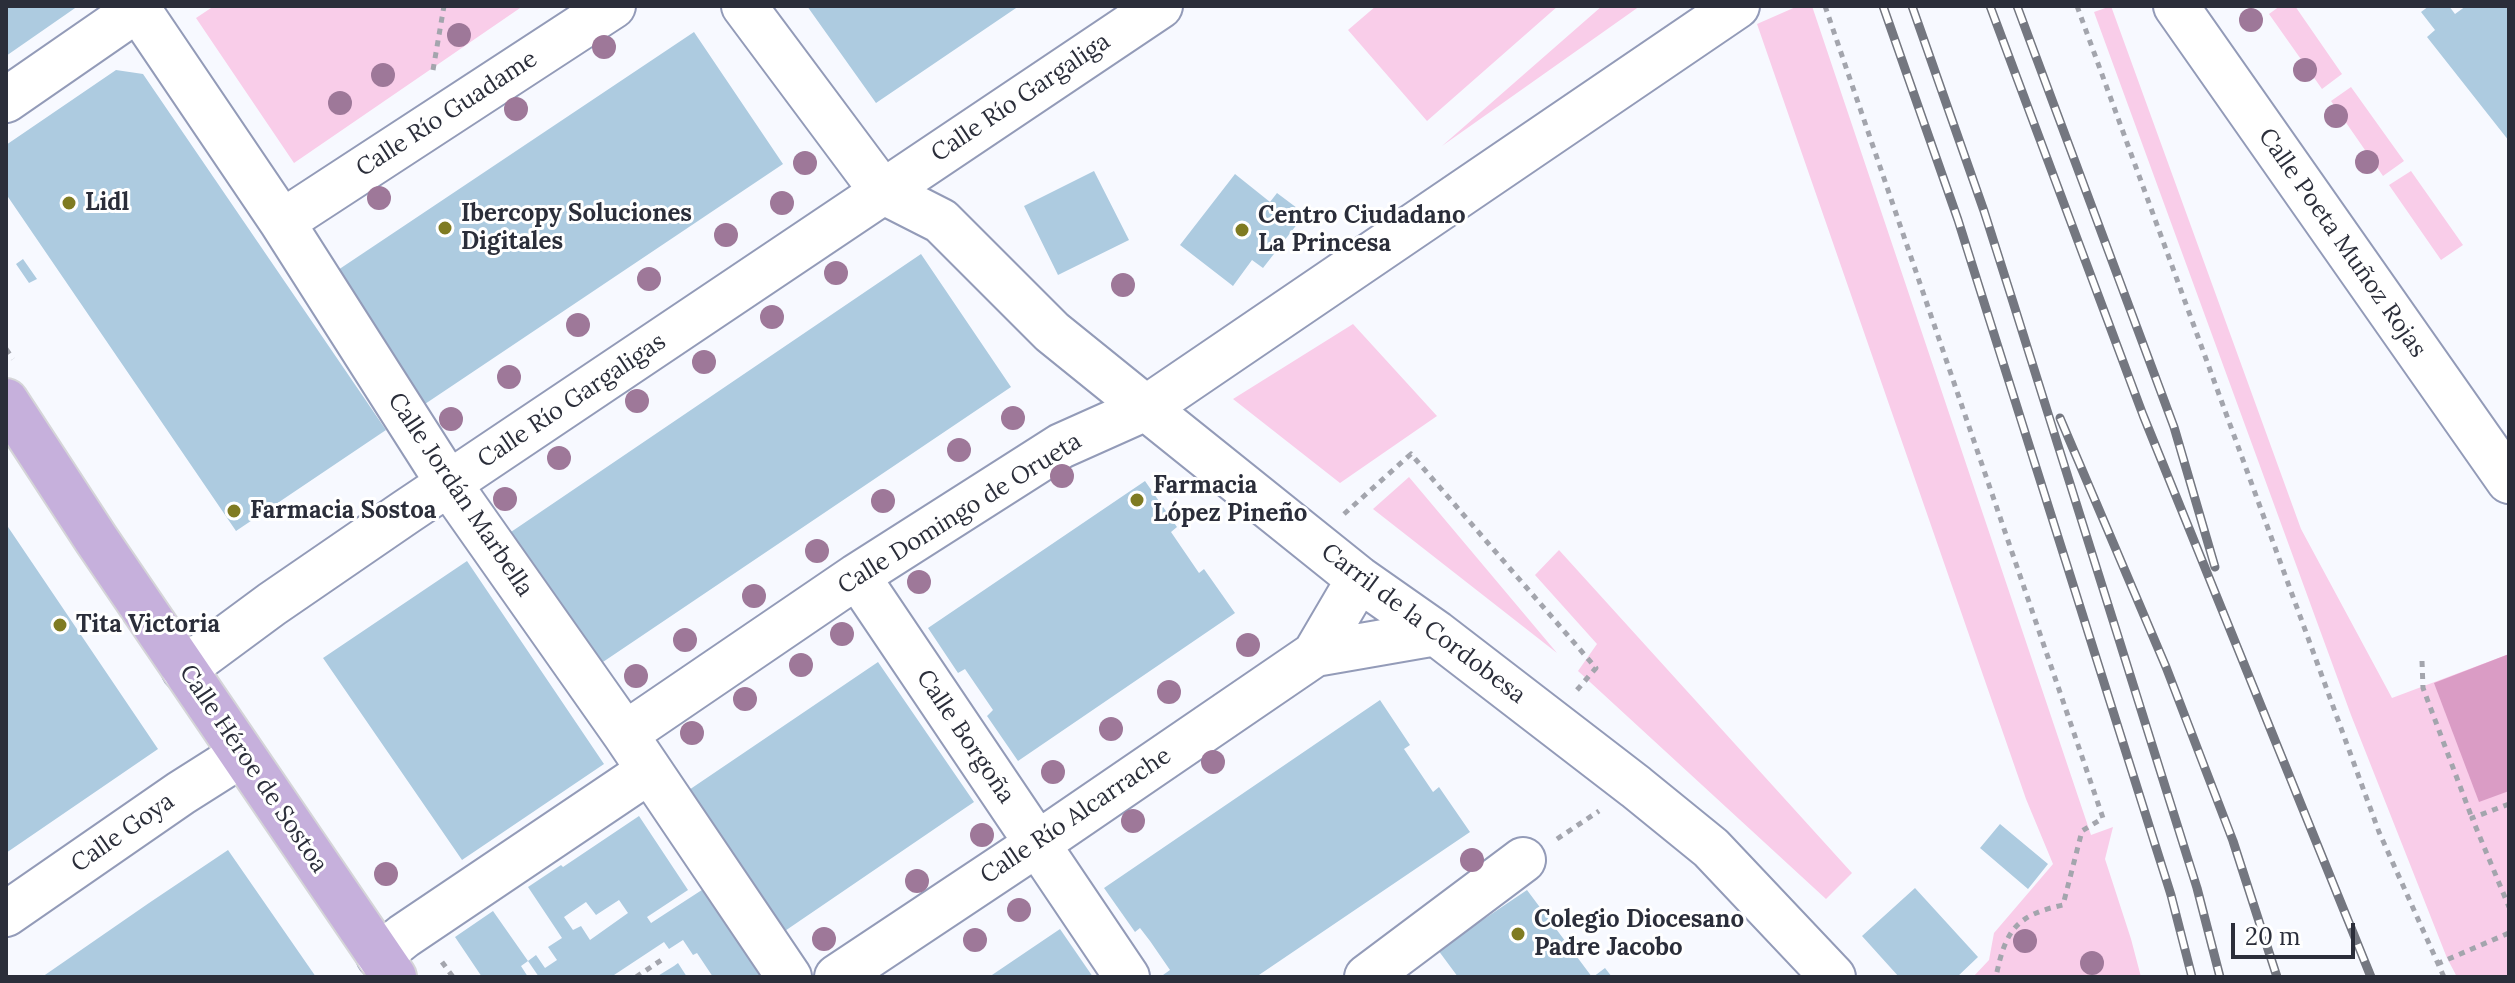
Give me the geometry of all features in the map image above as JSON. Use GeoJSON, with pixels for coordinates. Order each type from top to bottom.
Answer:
{"type":"FeatureCollection","features":[{"type":"Feature","properties":{"kind":"main road","name":"Calle Héroe de Sostoa"},"geometry":{"type":"LineString","coordinates":[[6,401],[241,755],[302,839],[386,966]]}},
{"type":"Feature","properties":{"kind":"street","name":"Calle Río Guadame"},"geometry":{"type":"LineString","coordinates":[[282,222],[613,6]]}},
{"type":"Feature","properties":{"kind":"street","name":"Carril de la Cordobesa"},"geometry":{"type":"LineString","coordinates":[[744,6],[882,191],[941,221],[1052,332],[1359,579],[1550,720],[1711,848],[1833,977]]}},
{"type":"Feature","properties":{"kind":"street","name":"Calle Río Gargaliga"},"geometry":{"type":"LineString","coordinates":[[882,191],[1160,6]]}},
{"type":"Feature","properties":{"kind":"street","name":"Calle Domingo de Orueta"},"geometry":{"type":"LineString","coordinates":[[625,734],[857,576],[1061,446],[1146,408],[1737,6]]}},
{"type":"Feature","properties":{"kind":"street","name":"Calle Poeta Muñoz Rojas"},"geometry":{"type":"LineString","coordinates":[[2176,6],[2509,481]]}},
{"type":"Feature","properties":{"kind":"street","name":"Calle Jordán Marbella"},"geometry":{"type":"LineString","coordinates":[[140,8],[282,222],[449,484],[625,734],[789,977]]}},
{"type":"Feature","properties":{"kind":"street"},"geometry":{"type":"LineString","coordinates":[[6,100],[140,8]]}},
{"type":"Feature","properties":{"kind":"street","name":"Calle Río Gargaligas"},"geometry":{"type":"LineString","coordinates":[[184,669],[272,604],[882,191]]}},
{"type":"Feature","properties":{"kind":"street","name":"Calle Borgoña"},"geometry":{"type":"LineString","coordinates":[[857,576],[1127,977]]}},
{"type":"Feature","properties":{"kind":"street","name":"Calle Río Alcarrache"},"geometry":{"type":"LineString","coordinates":[[1315,654],[1359,579]]}},
{"type":"Feature","properties":{"kind":"street","name":"Calle Río Alcarrache"},"geometry":{"type":"LineString","coordinates":[[837,977],[1315,654],[1436,633]]}},
{"type":"Feature","properties":{"kind":"street","name":"Calle Goya"},"geometry":{"type":"LineString","coordinates":[[10,902],[241,755]]}},
{"type":"Feature","properties":{"kind":"street"},"geometry":{"type":"LineString","coordinates":[[386,966],[404,936],[649,771]]}},
{"type":"Feature","properties":{"kind":"street"},"geometry":{"type":"LineString","coordinates":[[1367,977],[1523,860]]}},
{"type":"Feature","properties":{"kind":"path"},"geometry":{"type":"LineString","coordinates":[[433,70],[444,6]]}},
{"type":"Feature","properties":{"kind":"path"},"geometry":{"type":"LineString","coordinates":[[1825,6],[2103,818],[2082,831],[2063,905],[2024,917],[2010,933],[1996,977]]}},
{"type":"Feature","properties":{"kind":"path"},"geometry":{"type":"LineString","coordinates":[[2077,6],[2379,832],[2444,977]]}},
{"type":"Feature","properties":{"kind":"path"},"geometry":{"type":"LineString","coordinates":[[1344,515],[1411,454],[1596,668],[1550,720]]}},
{"type":"Feature","properties":{"kind":"path"},"geometry":{"type":"LineString","coordinates":[[2422,661],[2423,688],[2509,907]]}},
{"type":"Feature","properties":{"kind":"path"},"geometry":{"type":"LineString","coordinates":[[1523,860],[1636,787]]}},
{"type":"Feature","properties":{"kind":"path"},"geometry":{"type":"LineString","coordinates":[[2472,818],[2509,804]]}},
{"type":"Feature","properties":{"kind":"path"},"geometry":{"type":"LineString","coordinates":[[2437,964],[2509,933]]}},
{"type":"Feature","properties":{"kind":"path"},"geometry":{"type":"LineString","coordinates":[[636,977],[663,959]]}},
{"type":"Feature","properties":{"kind":"shaded area"},"geometry":{"type":"Polygon","coordinates":[[[214,6],[523,6],[294,163],[196,18],[214,6]]]}},
{"type":"Feature","properties":{"kind":"shaded area"},"geometry":{"type":"Polygon","coordinates":[[[1376,6],[1558,6],[1427,121],[1348,30],[1376,6]]]}},
{"type":"Feature","properties":{"kind":"shaded area"},"geometry":{"type":"Polygon","coordinates":[[[1602,6],[1640,6],[1442,146],[1602,6]]]}},
{"type":"Feature","properties":{"kind":"shaded area"},"geometry":{"type":"Polygon","coordinates":[[[1798,6],[1812,6],[2091,835],[2113,827],[2105,859],[2141,977],[1973,977],[1989,960],[1994,933],[2053,864],[2026,799],[1757,24],[1798,6]]]}},
{"type":"Feature","properties":{"kind":"shaded area"},"geometry":{"type":"Polygon","coordinates":[[[2111,6],[2301,529],[2392,698],[2509,654],[2509,977],[2457,977],[2447,958],[2351,715],[2094,12],[2111,6]]]}},
{"type":"Feature","properties":{"kind":"shaded area"},"geometry":{"type":"Polygon","coordinates":[[[2280,6],[2295,6],[2342,74],[2322,89],[2269,14],[2280,6]]]}},
{"type":"Feature","properties":{"kind":"shaded area"},"geometry":{"type":"Polygon","coordinates":[[[2351,87],[2404,161],[2383,176],[2331,101],[2351,87]]]}},
{"type":"Feature","properties":{"kind":"shaded area"},"geometry":{"type":"Polygon","coordinates":[[[2411,171],[2463,245],[2441,260],[2389,185],[2411,171]]]}},
{"type":"Feature","properties":{"kind":"shaded area"},"geometry":{"type":"Polygon","coordinates":[[[1353,324],[1437,416],[1340,483],[1233,399],[1353,324]]]}},
{"type":"Feature","properties":{"kind":"shaded area"},"geometry":{"type":"Polygon","coordinates":[[[1409,477],[1557,653],[1373,509],[1409,477]]]}},
{"type":"Feature","properties":{"kind":"shaded area"},"geometry":{"type":"Polygon","coordinates":[[[1559,550],[1852,873],[1826,899],[1578,671],[1597,644],[1535,575],[1559,550]]]}},
{"type":"Feature","properties":{"kind":"shaded area"},"geometry":{"type":"Polygon","coordinates":[[[2509,654],[2509,791],[2479,802],[2434,683],[2509,654]]]}},
{"type":"Feature","properties":{"kind":"building"},"geometry":{"type":"Polygon","coordinates":[[[6,6],[78,6],[6,56],[6,6]]]}},
{"type":"Feature","properties":{"kind":"building"},"geometry":{"type":"Polygon","coordinates":[[[807,6],[1019,6],[876,103],[807,6]]]}},
{"type":"Feature","properties":{"kind":"building"},"geometry":{"type":"Polygon","coordinates":[[[2429,6],[2449,6],[2455,14],[2466,6],[2509,6],[2509,141],[2427,37],[2435,30],[2421,12],[2429,6]]]}},
{"type":"Feature","properties":{"kind":"building"},"geometry":{"type":"Polygon","coordinates":[[[694,32],[783,164],[422,406],[332,274],[694,32]]]}},
{"type":"Feature","properties":{"kind":"building"},"geometry":{"type":"Polygon","coordinates":[[[116,70],[143,74],[386,430],[236,531],[6,194],[6,145],[116,70]]]}},
{"type":"Feature","properties":{"kind":"building"},"geometry":{"type":"Polygon","coordinates":[[[1094,171],[1129,240],[1058,275],[1024,206],[1094,171]]]}},
{"type":"Feature","properties":{"kind":"building","name":"Centro Ciudadano La Princesa"},"geometry":{"type":"Polygon","coordinates":[[[1235,174],[1270,202],[1277,193],[1305,214],[1263,268],[1252,260],[1233,286],[1180,245],[1235,174]]]}},
{"type":"Feature","properties":{"kind":"building"},"geometry":{"type":"Polygon","coordinates":[[[921,254],[1011,387],[597,666],[508,534],[921,254]]]}},
{"type":"Feature","properties":{"kind":"building"},"geometry":{"type":"Polygon","coordinates":[[[23,259],[37,279],[29,283],[16,264],[23,259]]]}},
{"type":"Feature","properties":{"kind":"building"},"geometry":{"type":"Polygon","coordinates":[[[1145,481],[1177,527],[1171,532],[1199,573],[1204,569],[1235,613],[1018,761],[987,716],[993,710],[965,669],[958,673],[928,628],[1145,481]]]}},
{"type":"Feature","properties":{"kind":"building"},"geometry":{"type":"Polygon","coordinates":[[[6,524],[158,749],[6,853],[6,524]]]}},
{"type":"Feature","properties":{"kind":"building"},"geometry":{"type":"Polygon","coordinates":[[[467,561],[604,764],[462,860],[323,658],[467,561]]]}},
{"type":"Feature","properties":{"kind":"building"},"geometry":{"type":"Polygon","coordinates":[[[878,662],[974,802],[779,935],[683,794],[878,662]]]}},
{"type":"Feature","properties":{"kind":"building"},"geometry":{"type":"Polygon","coordinates":[[[1380,700],[1410,745],[1404,749],[1433,792],[1439,787],[1470,832],[1256,977],[1165,977],[1163,975],[1170,970],[1140,928],[1135,932],[1104,888],[1380,700]]]}},
{"type":"Feature","properties":{"kind":"building"},"geometry":{"type":"Polygon","coordinates":[[[639,816],[688,890],[647,917],[651,923],[708,886],[771,977],[713,977],[697,953],[693,955],[683,940],[669,949],[664,942],[611,977],[539,977],[528,961],[536,955],[545,968],[557,960],[548,947],[562,938],[528,887],[561,865],[563,867],[639,816]],[[619,900],[596,915],[586,902],[564,917],[573,930],[581,926],[590,940],[628,913],[619,900]]]}},
{"type":"Feature","properties":{"kind":"building"},"geometry":{"type":"Polygon","coordinates":[[[2000,824],[2048,864],[2028,889],[1980,848],[2000,824]]]}},
{"type":"Feature","properties":{"kind":"building"},"geometry":{"type":"Polygon","coordinates":[[[228,850],[316,977],[42,977],[149,903],[228,850]]]}},
{"type":"Feature","properties":{"kind":"building"},"geometry":{"type":"Polygon","coordinates":[[[1915,888],[1978,957],[1957,977],[1899,977],[1862,936],[1915,888]]]}},
{"type":"Feature","properties":{"kind":"building","name":"Colegio Diocesano Padre Jacobo"},"geometry":{"type":"Polygon","coordinates":[[[1527,890],[1592,977],[1458,977],[1438,950],[1527,890]]]}},
{"type":"Feature","properties":{"kind":"building"},"geometry":{"type":"Polygon","coordinates":[[[493,911],[528,961],[521,966],[528,977],[482,977],[455,937],[493,911]]]}},
{"type":"Feature","properties":{"kind":"building"},"geometry":{"type":"Polygon","coordinates":[[[1060,929],[1093,977],[989,977],[1060,929]]]}},
{"type":"Feature","properties":{"kind":"building"},"geometry":{"type":"Polygon","coordinates":[[[678,963],[687,977],[656,977],[674,966],[678,963]]]}},
{"type":"Feature","properties":{"kind":"building"},"geometry":{"type":"Polygon","coordinates":[[[1605,968],[1612,977],[1593,977],[1605,968]]]}},
{"type":"Feature","properties":{"kind":"railway"},"geometry":{"type":"LineString","coordinates":[[1883,6],[1958,220],[2171,895],[2192,977]]}},
{"type":"Feature","properties":{"kind":"railway"},"geometry":{"type":"LineString","coordinates":[[1912,6],[2013,302],[2197,888],[2220,977]]}},
{"type":"Feature","properties":{"kind":"railway"},"geometry":{"type":"LineString","coordinates":[[1990,6],[2143,415],[2371,977]]}},
{"type":"Feature","properties":{"kind":"railway"},"geometry":{"type":"LineString","coordinates":[[2017,6],[2174,427],[2215,567]]}},
{"type":"Feature","properties":{"kind":"railway"},"geometry":{"type":"LineString","coordinates":[[2060,418],[2166,667],[2233,841],[2277,977]]}},
{"type":"Feature","properties":{"kind":"place","name":"Lidl"},"geometry":{"type":"Point","coordinates":[69,203]}},
{"type":"Feature","properties":{"kind":"place","name":"Ibercopy Soluciones Digitales"},"geometry":{"type":"Point","coordinates":[445,228]}},
{"type":"Feature","properties":{"kind":"place","name":"Centro Ciudadano La Princesa"},"geometry":{"type":"Point","coordinates":[1242,230]}},
{"type":"Feature","properties":{"kind":"place","name":"Farmacia López Pineño"},"geometry":{"type":"Point","coordinates":[1137,500]}},
{"type":"Feature","properties":{"kind":"place","name":"Farmacia Sostoa"},"geometry":{"type":"Point","coordinates":[234,511]}},
{"type":"Feature","properties":{"kind":"place","name":"Tita Victoria"},"geometry":{"type":"Point","coordinates":[60,625]}},
{"type":"Feature","properties":{"kind":"place","name":"Colegio Diocesano Padre Jacobo"},"geometry":{"type":"Point","coordinates":[1518,934]}}]}
